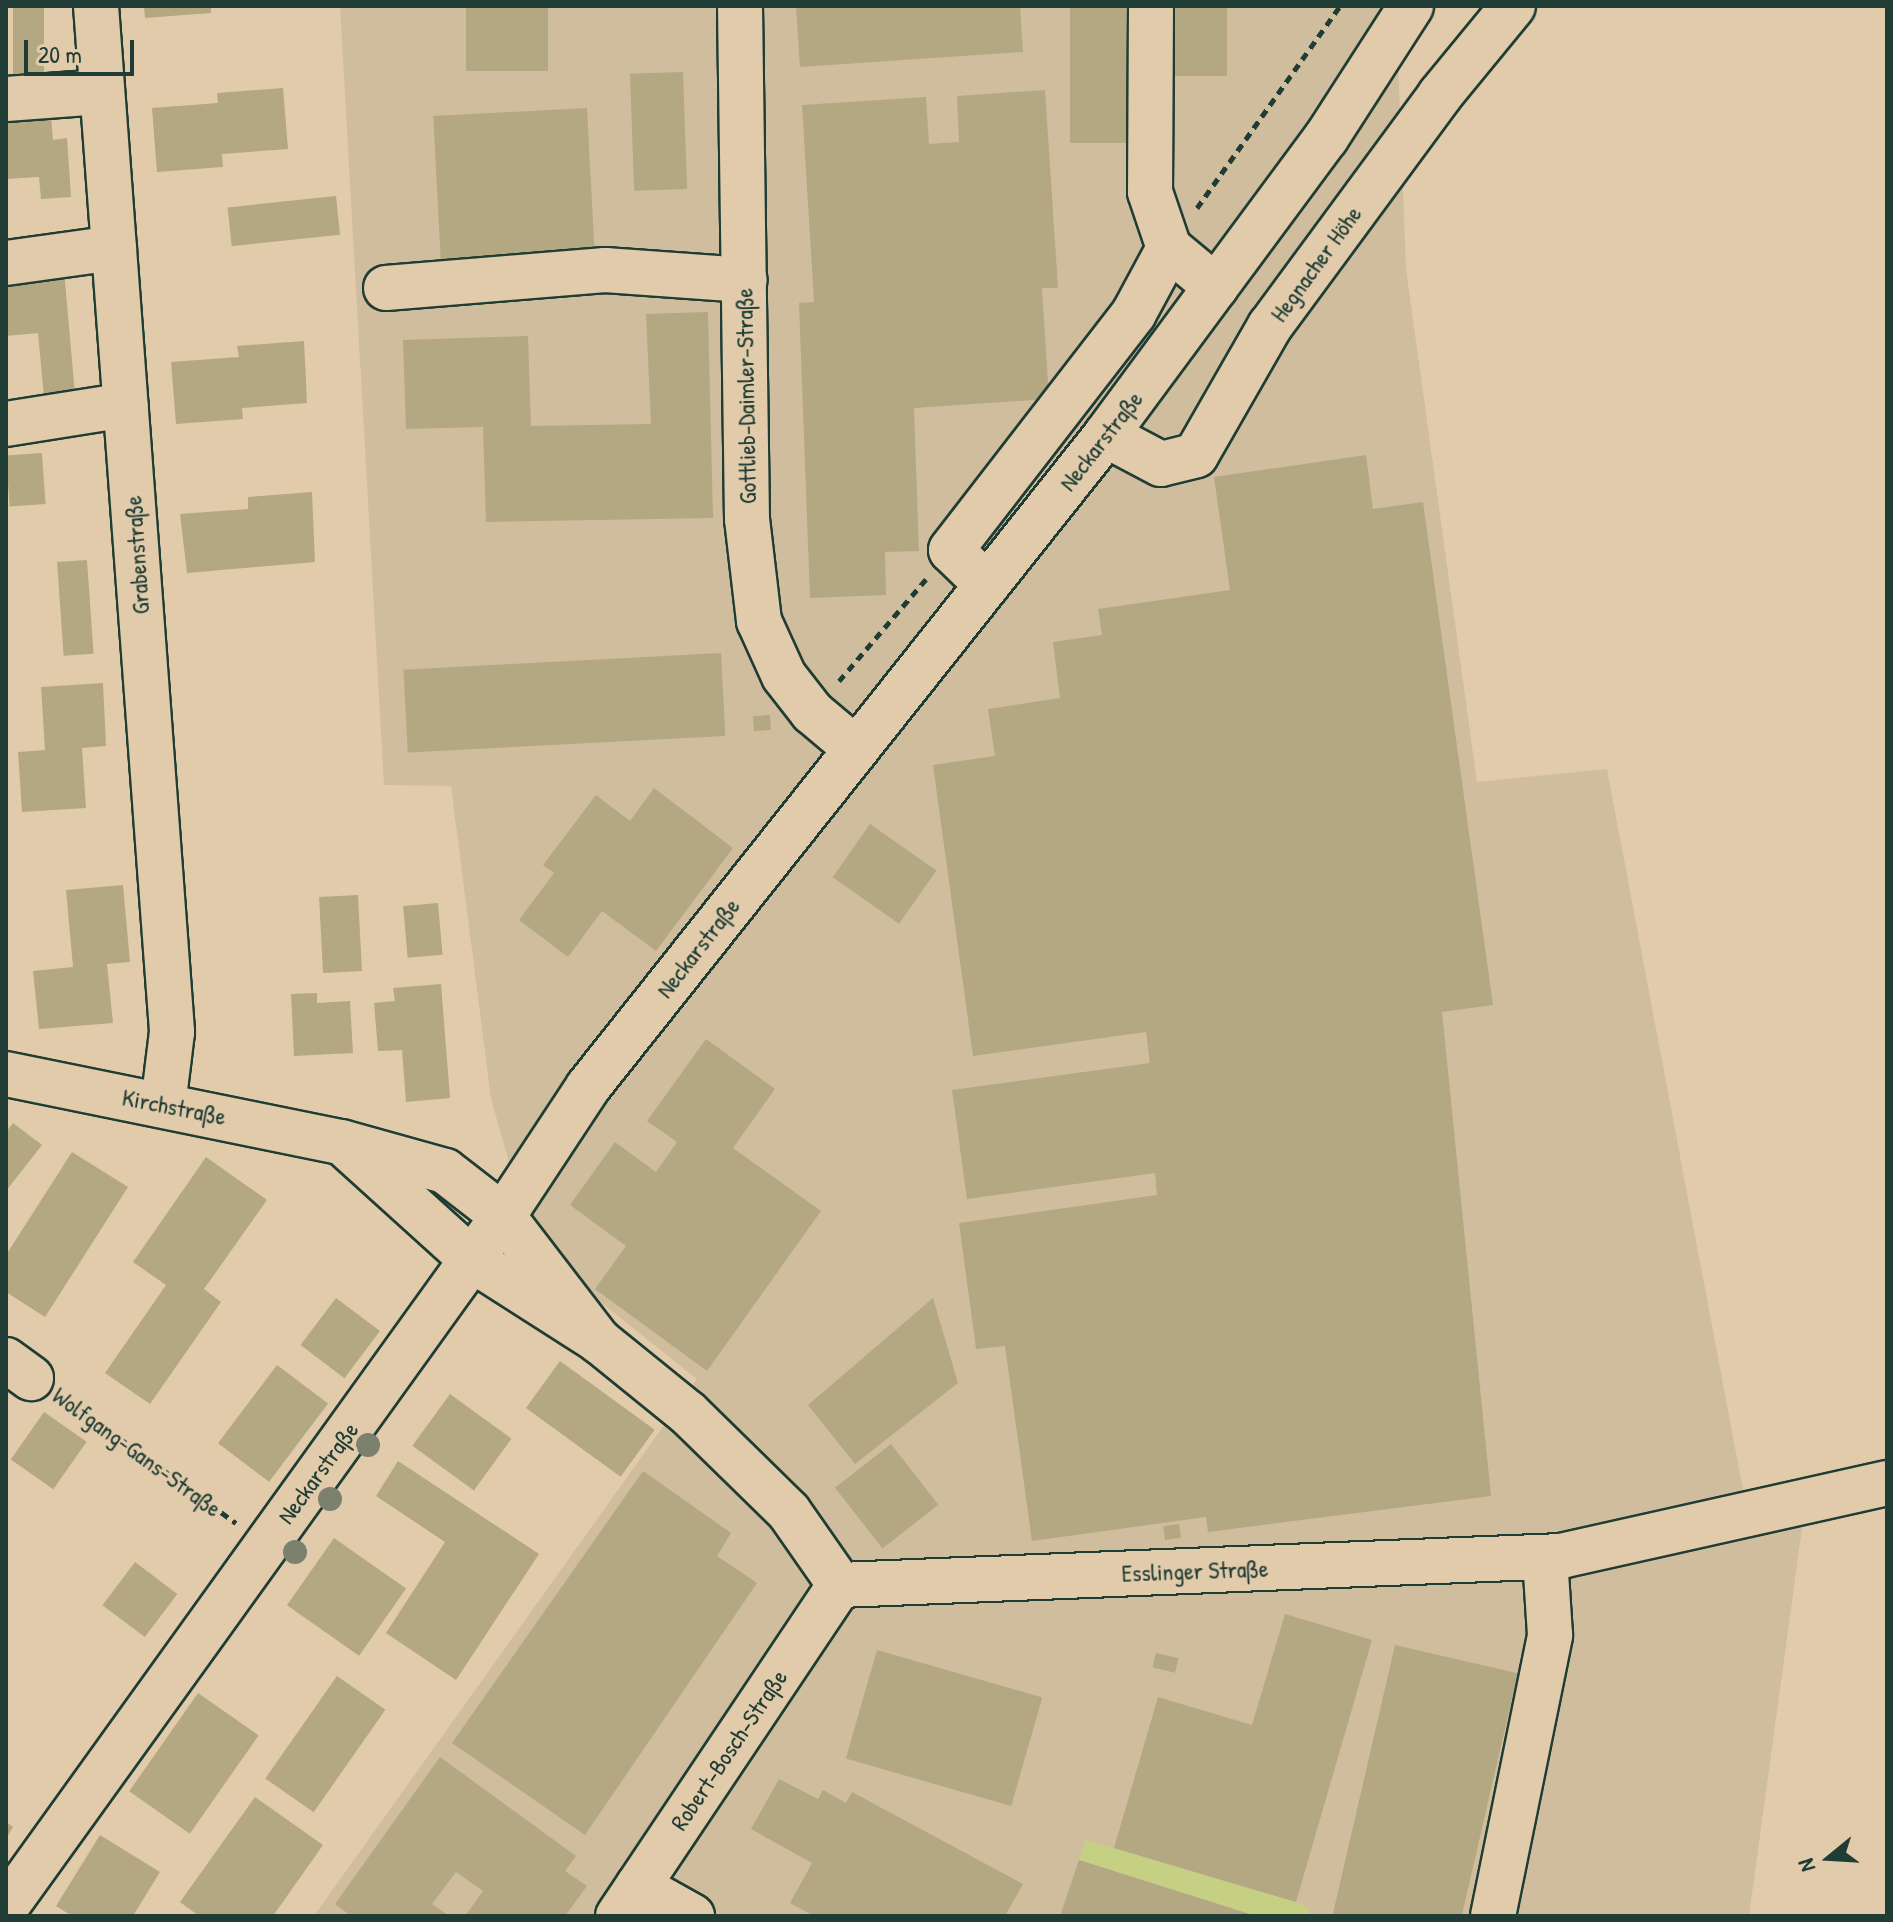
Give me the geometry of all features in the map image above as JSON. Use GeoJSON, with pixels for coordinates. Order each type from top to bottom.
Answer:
{"type":"FeatureCollection","features":[{"type":"Feature","properties":{"kind":"street","name":"Grabenstraße"},"geometry":{"type":"LineString","coordinates":[[96,6],[172,1032],[163,1105]]}},
{"type":"Feature","properties":{"kind":"street","name":"Gottlieb-Daimler-Straße"},"geometry":{"type":"LineString","coordinates":[[740,6],[747,519],[759,621],[784,676],[812,712],[856,749]]}},
{"type":"Feature","properties":{"kind":"street"},"geometry":{"type":"LineString","coordinates":[[1151,6],[1150,192],[1169,248],[1216,287]]}},
{"type":"Feature","properties":{"kind":"street","name":"Neckarstraße"},"geometry":{"type":"LineString","coordinates":[[6,1907],[503,1216],[588,1087],[1106,435],[1326,138],[1411,6]]}},
{"type":"Feature","properties":{"kind":"street","name":"Hegnacher Höhe"},"geometry":{"type":"LineString","coordinates":[[1106,435],[1161,464],[1196,455],[1270,326],[1440,95],[1513,6]]}},
{"type":"Feature","properties":{"kind":"street"},"geometry":{"type":"LineString","coordinates":[[6,99],[102,92]]}},
{"type":"Feature","properties":{"kind":"street"},"geometry":{"type":"LineString","coordinates":[[6,263],[114,248]]}},
{"type":"Feature","properties":{"kind":"street"},"geometry":{"type":"LineString","coordinates":[[987,585],[951,550],[1134,313],[1169,248]]}},
{"type":"Feature","properties":{"kind":"street"},"geometry":{"type":"LineString","coordinates":[[386,288],[605,270],[745,280]]}},
{"type":"Feature","properties":{"kind":"street"},"geometry":{"type":"LineString","coordinates":[[6,424],[126,405]]}},
{"type":"Feature","properties":{"kind":"street","name":"Kirchstraße"},"geometry":{"type":"LineString","coordinates":[[6,1074],[341,1142],[445,1171],[503,1216]]}},
{"type":"Feature","properties":{"kind":"street"},"geometry":{"type":"LineString","coordinates":[[341,1142],[471,1259],[599,1341],[688,1413],[789,1512],[840,1585]]}},
{"type":"Feature","properties":{"kind":"street"},"geometry":{"type":"LineString","coordinates":[[503,1216],[599,1341]]}},
{"type":"Feature","properties":{"kind":"street","name":"Esslinger Straße"},"geometry":{"type":"LineString","coordinates":[[840,1585],[1545,1557],[1887,1483]]}},
{"type":"Feature","properties":{"kind":"street"},"geometry":{"type":"LineString","coordinates":[[1493,1916],[1550,1635],[1545,1557]]}},
{"type":"Feature","properties":{"kind":"street","name":"Robert-Bosch-Straße"},"geometry":{"type":"LineString","coordinates":[[628,1901],[840,1585]]}},
{"type":"Feature","properties":{"kind":"street"},"geometry":{"type":"LineString","coordinates":[[628,1901],[692,1916]]}},
{"type":"Feature","properties":{"kind":"path"},"geometry":{"type":"LineString","coordinates":[[1169,248],[1340,6]]}},
{"type":"Feature","properties":{"kind":"path"},"geometry":{"type":"LineString","coordinates":[[812,712],[951,550]]}},
{"type":"Feature","properties":{"kind":"path","name":"Wolfgang-Gans-Straße"},"geometry":{"type":"LineString","coordinates":[[18,1369],[72,1402],[266,1545]]}},
{"type":"Feature","properties":{"kind":"shaded area"},"geometry":{"type":"Polygon","coordinates":[[[340,6],[1396,6],[1406,269],[1477,782],[1607,769],[1750,1527],[1804,1514],[1749,1916],[314,1916],[697,1379],[534,1249],[491,1099],[451,786],[384,785],[340,6]]]}},
{"type":"Feature","properties":{"kind":"green space"},"geometry":{"type":"Polygon","coordinates":[[[1086,1840],[1296,1902],[1308,1907],[1309,1916],[1255,1916],[1079,1860],[1086,1840]]]}},
{"type":"Feature","properties":{"kind":"building"},"geometry":{"type":"Polygon","coordinates":[[[13,6],[44,6],[44,93],[13,93],[13,6]]]}},
{"type":"Feature","properties":{"kind":"building"},"geometry":{"type":"Polygon","coordinates":[[[144,6],[211,6],[211,13],[145,18],[144,6]]]}},
{"type":"Feature","properties":{"kind":"building"},"geometry":{"type":"Polygon","coordinates":[[[466,6],[548,6],[548,71],[466,71],[466,6]]]}},
{"type":"Feature","properties":{"kind":"building"},"geometry":{"type":"Polygon","coordinates":[[[796,6],[1020,6],[1023,52],[800,67],[796,6]]]}},
{"type":"Feature","properties":{"kind":"building"},"geometry":{"type":"Polygon","coordinates":[[[1070,6],[1135,6],[1135,143],[1070,143],[1070,6]]]}},
{"type":"Feature","properties":{"kind":"building"},"geometry":{"type":"Polygon","coordinates":[[[1160,6],[1227,6],[1227,76],[1160,76],[1160,6]]]}},
{"type":"Feature","properties":{"kind":"building"},"geometry":{"type":"Polygon","coordinates":[[[683,72],[687,189],[634,191],[630,74],[683,72]]]}},
{"type":"Feature","properties":{"kind":"building"},"geometry":{"type":"Polygon","coordinates":[[[283,88],[288,149],[222,154],[223,167],[157,172],[152,108],[218,103],[217,93],[283,88]]]}},
{"type":"Feature","properties":{"kind":"building"},"geometry":{"type":"Polygon","coordinates":[[[1045,90],[1058,288],[1042,288],[1049,399],[914,408],[919,551],[885,552],[886,595],[810,598],[799,303],[814,302],[802,105],[926,97],[929,144],[959,142],[957,96],[1045,90]]]}},
{"type":"Feature","properties":{"kind":"building"},"geometry":{"type":"Polygon","coordinates":[[[587,108],[595,257],[441,265],[433,116],[587,108]]]}},
{"type":"Feature","properties":{"kind":"building"},"geometry":{"type":"Polygon","coordinates":[[[51,116],[53,140],[67,138],[71,197],[41,199],[39,177],[6,179],[6,119],[51,116]]]}},
{"type":"Feature","properties":{"kind":"building"},"geometry":{"type":"Polygon","coordinates":[[[336,196],[340,235],[232,246],[228,207],[336,196]]]}},
{"type":"Feature","properties":{"kind":"building"},"geometry":{"type":"Polygon","coordinates":[[[64,270],[76,406],[45,408],[38,333],[6,336],[6,275],[64,270]]]}},
{"type":"Feature","properties":{"kind":"building"},"geometry":{"type":"Polygon","coordinates":[[[708,312],[713,518],[486,522],[483,427],[406,429],[403,340],[528,336],[531,426],[651,424],[646,314],[708,312]]]}},
{"type":"Feature","properties":{"kind":"building"},"geometry":{"type":"Polygon","coordinates":[[[304,341],[307,403],[242,408],[243,419],[176,424],[171,362],[239,357],[237,346],[304,341]]]}},
{"type":"Feature","properties":{"kind":"building"},"geometry":{"type":"Polygon","coordinates":[[[42,453],[46,504],[10,506],[6,456],[42,453]]]}},
{"type":"Feature","properties":{"kind":"building"},"geometry":{"type":"Polygon","coordinates":[[[1366,455],[1373,509],[1423,502],[1493,1005],[1442,1012],[1491,1496],[1208,1532],[1206,1517],[1032,1541],[1005,1346],[976,1349],[959,1223],[1157,1195],[1155,1173],[967,1199],[952,1090],[1150,1063],[1146,1032],[973,1056],[933,765],[995,756],[988,709],[1060,698],[1053,642],[1102,635],[1098,609],[1230,590],[1214,477],[1366,455]]]}},
{"type":"Feature","properties":{"kind":"building"},"geometry":{"type":"Polygon","coordinates":[[[312,492],[315,562],[187,573],[180,514],[248,509],[248,497],[312,492]]]}},
{"type":"Feature","properties":{"kind":"building"},"geometry":{"type":"Polygon","coordinates":[[[87,560],[94,654],[64,656],[57,562],[87,560]]]}},
{"type":"Feature","properties":{"kind":"building"},"geometry":{"type":"Polygon","coordinates":[[[721,653],[725,736],[408,753],[403,670],[721,653]]]}},
{"type":"Feature","properties":{"kind":"building"},"geometry":{"type":"Polygon","coordinates":[[[103,683],[106,746],[82,748],[86,808],[22,812],[18,752],[45,750],[41,687],[103,683]]]}},
{"type":"Feature","properties":{"kind":"building"},"geometry":{"type":"Polygon","coordinates":[[[770,715],[771,730],[754,731],[753,716],[770,715]]]}},
{"type":"Feature","properties":{"kind":"building"},"geometry":{"type":"Polygon","coordinates":[[[654,788],[733,848],[656,951],[602,911],[568,957],[519,920],[554,873],[543,865],[596,795],[630,821],[654,788]]]}},
{"type":"Feature","properties":{"kind":"building"},"geometry":{"type":"Polygon","coordinates":[[[870,824],[936,870],[899,924],[833,877],[870,824]]]}},
{"type":"Feature","properties":{"kind":"building"},"geometry":{"type":"Polygon","coordinates":[[[123,885],[130,962],[107,964],[113,1023],[39,1029],[33,971],[73,967],[66,890],[123,885]]]}},
{"type":"Feature","properties":{"kind":"building"},"geometry":{"type":"Polygon","coordinates":[[[358,895],[362,971],[323,973],[319,897],[358,895]]]}},
{"type":"Feature","properties":{"kind":"building"},"geometry":{"type":"Polygon","coordinates":[[[438,903],[443,955],[408,958],[403,906],[438,903]]]}},
{"type":"Feature","properties":{"kind":"building"},"geometry":{"type":"Polygon","coordinates":[[[441,984],[450,1098],[406,1102],[402,1050],[378,1051],[374,1003],[395,1001],[393,988],[441,984]]]}},
{"type":"Feature","properties":{"kind":"building"},"geometry":{"type":"Polygon","coordinates":[[[317,993],[317,1003],[350,1001],[353,1053],[294,1056],[291,994],[317,993]]]}},
{"type":"Feature","properties":{"kind":"building"},"geometry":{"type":"Polygon","coordinates":[[[706,1039],[775,1089],[733,1148],[821,1211],[707,1371],[595,1289],[626,1246],[570,1205],[615,1142],[656,1172],[677,1142],[647,1121],[706,1039]]]}},
{"type":"Feature","properties":{"kind":"building"},"geometry":{"type":"Polygon","coordinates":[[[13,1123],[42,1145],[6,1191],[6,1132],[13,1123]]]}},
{"type":"Feature","properties":{"kind":"building"},"geometry":{"type":"Polygon","coordinates":[[[72,1152],[128,1187],[45,1317],[6,1292],[6,1255],[72,1152]]]}},
{"type":"Feature","properties":{"kind":"building"},"geometry":{"type":"Polygon","coordinates":[[[206,1157],[267,1200],[204,1289],[221,1302],[150,1404],[105,1373],[166,1285],[133,1262],[206,1157]]]}},
{"type":"Feature","properties":{"kind":"building"},"geometry":{"type":"Polygon","coordinates":[[[336,1298],[380,1331],[344,1378],[300,1345],[336,1298]]]}},
{"type":"Feature","properties":{"kind":"building"},"geometry":{"type":"Polygon","coordinates":[[[933,1298],[958,1383],[855,1464],[808,1405],[933,1298]]]}},
{"type":"Feature","properties":{"kind":"building"},"geometry":{"type":"Polygon","coordinates":[[[560,1361],[655,1430],[621,1477],[526,1408],[560,1361]]]}},
{"type":"Feature","properties":{"kind":"building"},"geometry":{"type":"Polygon","coordinates":[[[277,1365],[328,1404],[269,1482],[218,1443],[277,1365]]]}},
{"type":"Feature","properties":{"kind":"building"},"geometry":{"type":"Polygon","coordinates":[[[450,1394],[511,1439],[474,1490],[412,1446],[450,1394]]]}},
{"type":"Feature","properties":{"kind":"building"},"geometry":{"type":"Polygon","coordinates":[[[44,1412],[87,1442],[53,1489],[11,1460],[44,1412]]]}},
{"type":"Feature","properties":{"kind":"building"},"geometry":{"type":"Polygon","coordinates":[[[891,1444],[938,1505],[882,1548],[835,1488],[891,1444]]]}},
{"type":"Feature","properties":{"kind":"building"},"geometry":{"type":"Polygon","coordinates":[[[398,1461],[539,1554],[456,1680],[386,1633],[445,1542],[376,1496],[398,1461]]]}},
{"type":"Feature","properties":{"kind":"building"},"geometry":{"type":"Polygon","coordinates":[[[643,1471],[731,1533],[717,1556],[757,1583],[585,1835],[452,1743],[643,1471]]]}},
{"type":"Feature","properties":{"kind":"building"},"geometry":{"type":"Polygon","coordinates":[[[1179,1524],[1181,1538],[1165,1540],[1163,1526],[1179,1524]]]}},
{"type":"Feature","properties":{"kind":"building"},"geometry":{"type":"Polygon","coordinates":[[[334,1538],[406,1588],[359,1656],[287,1605],[334,1538]]]}},
{"type":"Feature","properties":{"kind":"building"},"geometry":{"type":"Polygon","coordinates":[[[135,1562],[177,1594],[145,1637],[103,1605],[135,1562]]]}},
{"type":"Feature","properties":{"kind":"building"},"geometry":{"type":"Polygon","coordinates":[[[1285,1614],[1372,1640],[1296,1902],[1114,1848],[1158,1697],[1252,1725],[1285,1614]]]}},
{"type":"Feature","properties":{"kind":"building"},"geometry":{"type":"Polygon","coordinates":[[[1395,1645],[1518,1673],[1462,1916],[1332,1916],[1395,1645]]]}},
{"type":"Feature","properties":{"kind":"building"},"geometry":{"type":"Polygon","coordinates":[[[877,1650],[1042,1697],[1011,1806],[846,1759],[877,1650]]]}},
{"type":"Feature","properties":{"kind":"building"},"geometry":{"type":"Polygon","coordinates":[[[1156,1653],[1178,1658],[1175,1673],[1153,1668],[1156,1653]]]}},
{"type":"Feature","properties":{"kind":"building"},"geometry":{"type":"Polygon","coordinates":[[[337,1676],[385,1710],[314,1812],[265,1778],[337,1676]]]}},
{"type":"Feature","properties":{"kind":"building"},"geometry":{"type":"Polygon","coordinates":[[[198,1693],[259,1735],[190,1834],[129,1791],[198,1693]]]}},
{"type":"Feature","properties":{"kind":"building"},"geometry":{"type":"Polygon","coordinates":[[[440,1757],[576,1856],[565,1871],[587,1886],[565,1916],[465,1916],[483,1891],[456,1872],[432,1904],[449,1916],[351,1916],[335,1904],[440,1757]]]}},
{"type":"Feature","properties":{"kind":"building"},"geometry":{"type":"Polygon","coordinates":[[[779,1779],[818,1799],[823,1790],[846,1803],[852,1792],[1023,1884],[1005,1916],[814,1916],[790,1903],[812,1863],[751,1829],[779,1779]]]}},
{"type":"Feature","properties":{"kind":"building"},"geometry":{"type":"Polygon","coordinates":[[[255,1797],[323,1845],[273,1916],[199,1916],[180,1902],[255,1797]]]}},
{"type":"Feature","properties":{"kind":"building"},"geometry":{"type":"Polygon","coordinates":[[[6,1822],[13,1827],[6,1839],[6,1822]]]}},
{"type":"Feature","properties":{"kind":"building"},"geometry":{"type":"Polygon","coordinates":[[[100,1835],[160,1872],[133,1916],[72,1916],[56,1906],[100,1835]]]}},
{"type":"Feature","properties":{"kind":"building"},"geometry":{"type":"Polygon","coordinates":[[[1079,1860],[1253,1915],[1253,1916],[1060,1916],[1079,1860]]]}}]}
